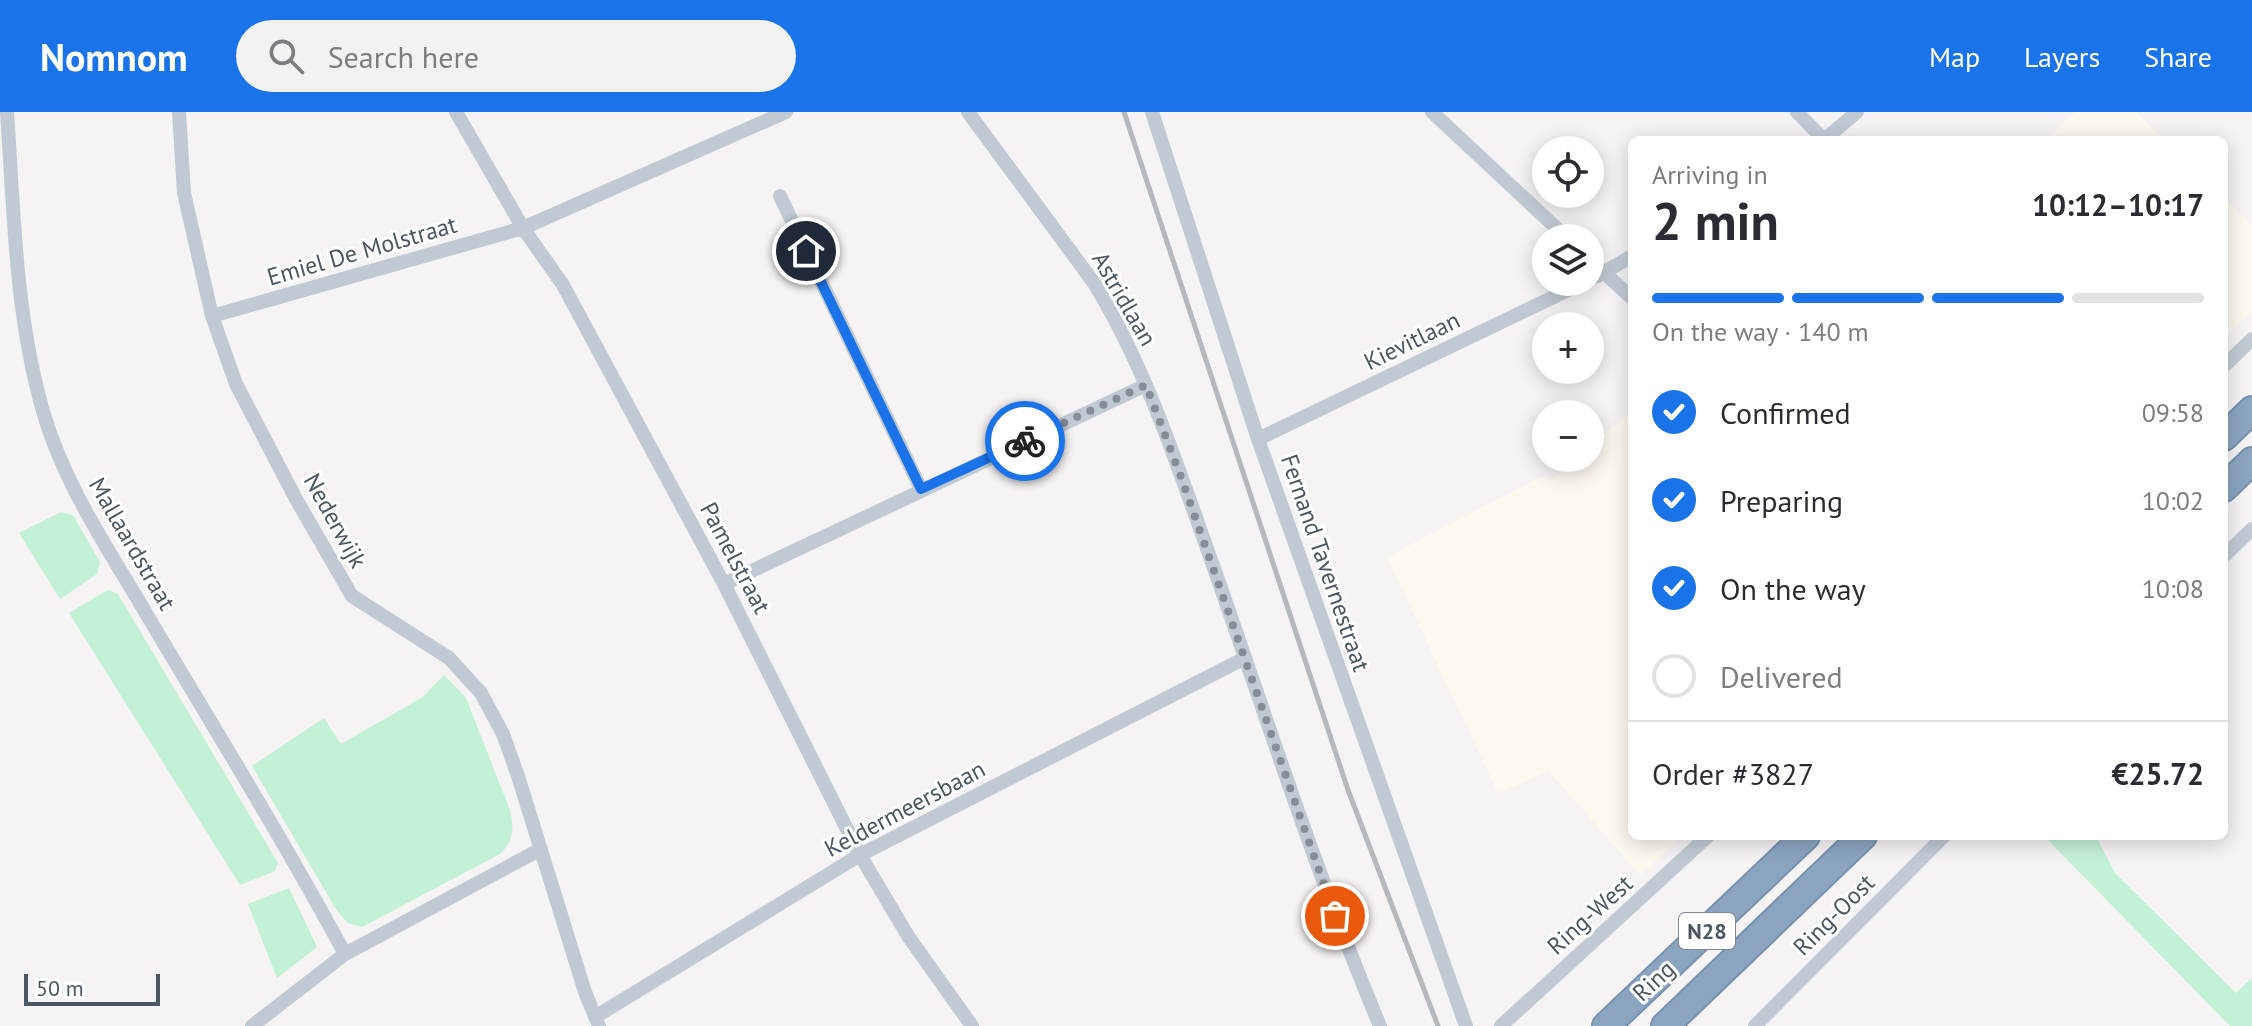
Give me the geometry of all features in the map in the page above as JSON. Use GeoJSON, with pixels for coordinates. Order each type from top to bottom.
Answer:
{"type":"FeatureCollection","features":[{"type":"Feature","properties":{"kind":"highway"},"geometry":{"type":"LineString","coordinates":[[2228,433],[2252,410]]}},
{"type":"Feature","properties":{"kind":"highway"},"geometry":{"type":"LineString","coordinates":[[2228,484],[2252,461]]}},
{"type":"Feature","properties":{"kind":"highway","name":"Ring"},"geometry":{"type":"LineString","coordinates":[[1606,1026],[1802,840]]}},
{"type":"Feature","properties":{"kind":"highway","name":"Ring"},"geometry":{"type":"LineString","coordinates":[[1665,1026],[1859,840]]}},
{"type":"Feature","properties":{"kind":"street","name":"Mallaardstraat"},"geometry":{"type":"LineString","coordinates":[[7,112],[21,312],[44,415],[66,473],[345,954]]}},
{"type":"Feature","properties":{"kind":"street","name":"Nederwijk"},"geometry":{"type":"LineString","coordinates":[[179,112],[184,193],[212,316],[236,384],[352,596],[449,658],[481,693],[503,734],[597,1022]]}},
{"type":"Feature","properties":{"kind":"street","name":"Pamelstraat"},"geometry":{"type":"LineString","coordinates":[[456,112],[523,228],[563,285],[724,584],[860,855],[908,936],[972,1026]]}},
{"type":"Feature","properties":{"kind":"street","name":"Emiel De Molstraat"},"geometry":{"type":"LineString","coordinates":[[212,316],[523,228],[786,112]]}},
{"type":"Feature","properties":{"kind":"street","name":"Astridlaan"},"geometry":{"type":"LineString","coordinates":[[968,112],[1094,283],[1146,385],[1335,916],[1380,1026]]}},
{"type":"Feature","properties":{"kind":"street","name":"Fernand Tavernestraat"},"geometry":{"type":"LineString","coordinates":[[1152,112],[1258,439],[1466,1026]]}},
{"type":"Feature","properties":{"kind":"street"},"geometry":{"type":"LineString","coordinates":[[1432,112],[1552,224]]}},
{"type":"Feature","properties":{"kind":"street"},"geometry":{"type":"LineString","coordinates":[[1797,112],[1820,136]]}},
{"type":"Feature","properties":{"kind":"street"},"geometry":{"type":"LineString","coordinates":[[1829,136],[1857,112]]}},
{"type":"Feature","properties":{"kind":"street"},"geometry":{"type":"LineString","coordinates":[[780,196],[921,489]]}},
{"type":"Feature","properties":{"kind":"street","name":"Kievitlaan"},"geometry":{"type":"LineString","coordinates":[[1604,272],[1628,258]]}},
{"type":"Feature","properties":{"kind":"street"},"geometry":{"type":"LineString","coordinates":[[1604,284],[1628,296]]}},
{"type":"Feature","properties":{"kind":"street","name":"Kievitlaan"},"geometry":{"type":"LineString","coordinates":[[1258,439],[1556,296]]}},
{"type":"Feature","properties":{"kind":"street"},"geometry":{"type":"LineString","coordinates":[[2228,362],[2252,339]]}},
{"type":"Feature","properties":{"kind":"street"},"geometry":{"type":"LineString","coordinates":[[724,584],[1146,385]]}},
{"type":"Feature","properties":{"kind":"street"},"geometry":{"type":"LineString","coordinates":[[2228,552],[2252,529]]}},
{"type":"Feature","properties":{"kind":"street","name":"Keldermeersbaan"},"geometry":{"type":"LineString","coordinates":[[597,1022],[860,855],[1245,658]]}},
{"type":"Feature","properties":{"kind":"street","name":"Ring-West"},"geometry":{"type":"LineString","coordinates":[[1501,1026],[1704,840]]}},
{"type":"Feature","properties":{"kind":"street","name":"Ring-Oost"},"geometry":{"type":"LineString","coordinates":[[1755,1026],[1940,840]]}},
{"type":"Feature","properties":{"kind":"street"},"geometry":{"type":"LineString","coordinates":[[252,1026],[345,954],[541,849]]}},
{"type":"Feature","properties":{"kind":"shaded area"},"geometry":{"type":"Polygon","coordinates":[[[2075,112],[2136,112],[2161,136],[2050,136],[2075,112]]]}},
{"type":"Feature","properties":{"kind":"shaded area"},"geometry":{"type":"Polygon","coordinates":[[[2228,202],[2252,225],[2252,312],[2228,333],[2228,202]]]}},
{"type":"Feature","properties":{"kind":"shaded area"},"geometry":{"type":"Polygon","coordinates":[[[1628,414],[1628,840],[1679,840],[1640,875],[1549,771],[1498,793],[1387,557],[1543,476],[1551,481],[1562,472],[1604,472],[1604,435],[1628,414]]]}},
{"type":"Feature","properties":{"kind":"green space"},"geometry":{"type":"Polygon","coordinates":[[[61,512],[73,515],[100,562],[97,574],[60,599],[19,533],[61,512]]]}},
{"type":"Feature","properties":{"kind":"green space"},"geometry":{"type":"Polygon","coordinates":[[[108,590],[118,594],[278,863],[275,871],[240,885],[69,613],[108,590]]]}},
{"type":"Feature","properties":{"kind":"green space"},"geometry":{"type":"Polygon","coordinates":[[[444,675],[466,698],[510,810],[510,839],[500,854],[362,927],[348,923],[337,911],[252,766],[324,718],[341,744],[423,697],[444,675]]]}},
{"type":"Feature","properties":{"kind":"green space"},"geometry":{"type":"Polygon","coordinates":[[[2048,840],[2098,840],[2115,873],[2236,993],[2252,978],[2252,1026],[2230,1026],[2048,840]]]}},
{"type":"Feature","properties":{"kind":"green space"},"geometry":{"type":"Polygon","coordinates":[[[289,888],[317,947],[277,978],[248,904],[289,888]]]}},
{"type":"Feature","properties":{"kind":"railway"},"geometry":{"type":"LineString","coordinates":[[1124,112],[1348,790],[1438,1026]]}},
{"type":"Feature","properties":{"kind":"way so far"},"geometry":{"type":"LineString","coordinates":[[1025,441],[1146,385],[1159,413],[1335,916]]}},
{"type":"Feature","properties":{"kind":"route"},"geometry":{"type":"LineString","coordinates":[[806,251],[921,489],[1025,441]]}}]}
